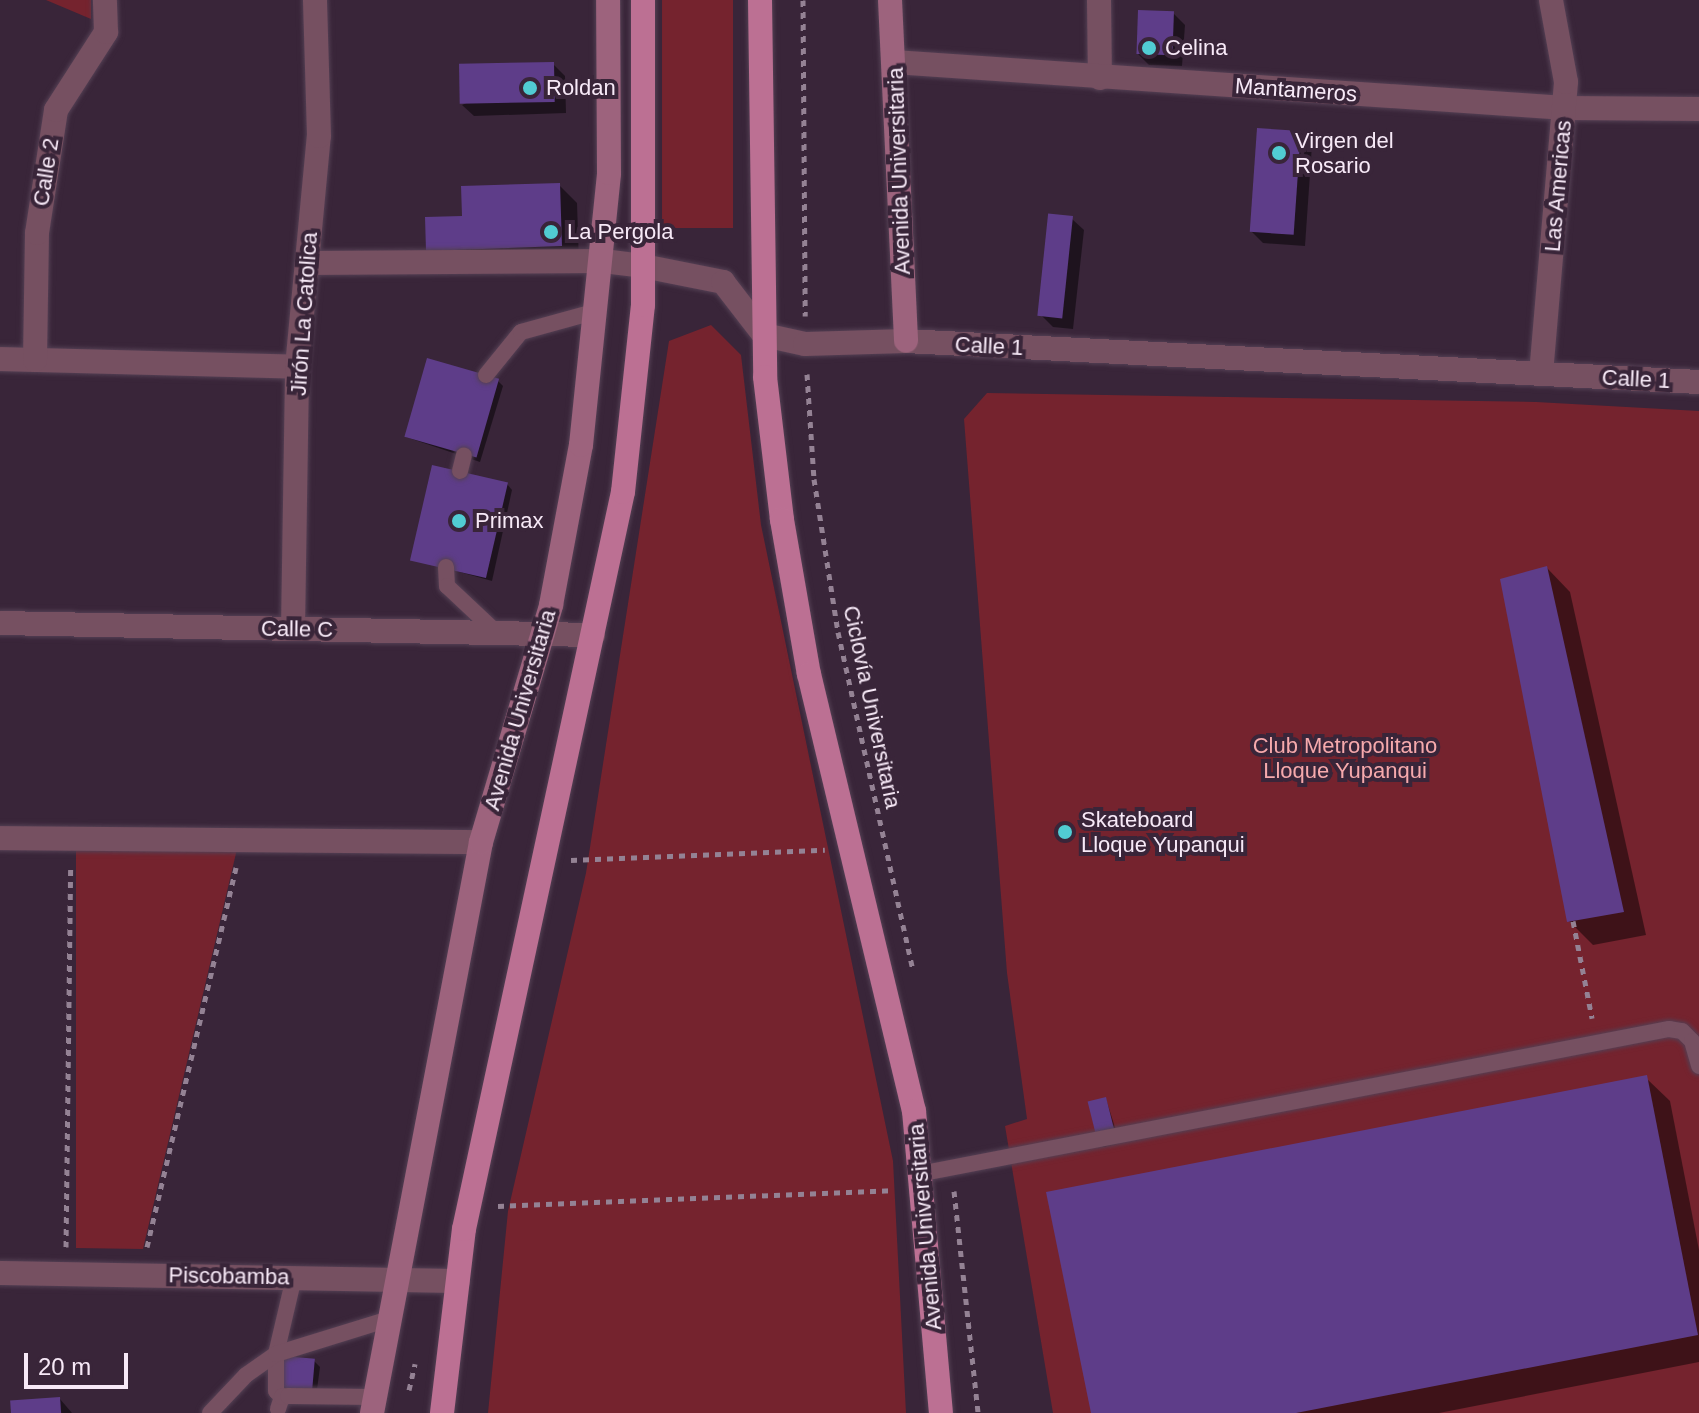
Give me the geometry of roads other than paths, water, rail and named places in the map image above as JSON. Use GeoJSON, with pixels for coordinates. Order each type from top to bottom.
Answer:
{"type":"FeatureCollection","features":[{"type":"Feature","properties":{"kind":"main road","name":"Avenida Universitaria"},"geometry":{"type":"LineString","coordinates":[[373,1405],[481,842],[543,634],[581,445],[603,261],[609,173],[608,0]]}},
{"type":"Feature","properties":{"kind":"main road"},"geometry":{"type":"LineString","coordinates":[[442,1413],[469,1208],[623,492],[643,266],[643,0]]}},
{"type":"Feature","properties":{"kind":"main road","name":"Avenida Universitaria"},"geometry":{"type":"LineString","coordinates":[[760,0],[764,335],[782,520],[809,674],[914,1111],[924,1181],[941,1413]]}},
{"type":"Feature","properties":{"kind":"main road","name":"Avenida Universitaria"},"geometry":{"type":"LineString","coordinates":[[890,0],[906,341]]}},
{"type":"Feature","properties":{"kind":"street","name":"Calle 2"},"geometry":{"type":"LineString","coordinates":[[35,360],[37,233],[56,110],[106,32],[105,0]]}},
{"type":"Feature","properties":{"kind":"street","name":"Jirón La Catolica"},"geometry":{"type":"LineString","coordinates":[[293,629],[297,367],[319,136],[315,0]]}},
{"type":"Feature","properties":{"kind":"street"},"geometry":{"type":"LineString","coordinates":[[1099,0],[1100,78]]}},
{"type":"Feature","properties":{"kind":"street","name":"Las Americas"},"geometry":{"type":"LineString","coordinates":[[1541,374],[1565,108],[1564,53],[1551,0]]}},
{"type":"Feature","properties":{"kind":"street","name":"Mantameros"},"geometry":{"type":"LineString","coordinates":[[894,62],[1565,108],[1699,109]]}},
{"type":"Feature","properties":{"kind":"street"},"geometry":{"type":"LineString","coordinates":[[307,263],[603,261],[643,266],[723,282],[764,335]]}},
{"type":"Feature","properties":{"kind":"street","name":"Calle 1"},"geometry":{"type":"LineString","coordinates":[[764,335],[805,344],[906,341],[1699,382]]}},
{"type":"Feature","properties":{"kind":"street"},"geometry":{"type":"LineString","coordinates":[[0,359],[297,367]]}},
{"type":"Feature","properties":{"kind":"street","name":"Calle C"},"geometry":{"type":"LineString","coordinates":[[0,623],[593,635]]}},
{"type":"Feature","properties":{"kind":"street"},"geometry":{"type":"LineString","coordinates":[[0,838],[71,836],[481,842]]}},
{"type":"Feature","properties":{"kind":"street","name":"Piscobamba"},"geometry":{"type":"LineString","coordinates":[[0,1273],[458,1281]]}},
{"type":"Feature","properties":{"kind":"lane"},"geometry":{"type":"LineString","coordinates":[[486,375],[521,332],[597,311]]}},
{"type":"Feature","properties":{"kind":"lane"},"geometry":{"type":"LineString","coordinates":[[446,567],[447,586],[497,633]]}},
{"type":"Feature","properties":{"kind":"lane"},"geometry":{"type":"LineString","coordinates":[[924,1181],[952,1170],[1669,1029],[1682,1031],[1692,1041],[1699,1066]]}},
{"type":"Feature","properties":{"kind":"lane"},"geometry":{"type":"LineString","coordinates":[[294,1277],[276,1354],[276,1391],[280,1403],[373,1405]]}},
{"type":"Feature","properties":{"kind":"lane"},"geometry":{"type":"LineString","coordinates":[[210,1413],[246,1375],[276,1354],[389,1319]]}},
{"type":"Feature","properties":{"kind":"place","name":"Celina"},"geometry":{"type":"Point","coordinates":[1149,48]}},
{"type":"Feature","properties":{"kind":"place","name":"Roldan"},"geometry":{"type":"Point","coordinates":[530,88]}},
{"type":"Feature","properties":{"kind":"place","name":"Virgen del Rosario"},"geometry":{"type":"Point","coordinates":[1279,153]}},
{"type":"Feature","properties":{"kind":"place","name":"La Pergola"},"geometry":{"type":"Point","coordinates":[551,232]}},
{"type":"Feature","properties":{"kind":"place","name":"Primax"},"geometry":{"type":"Point","coordinates":[459,521]}},
{"type":"Feature","properties":{"kind":"place","name":"Skateboard Lloque Yupanqui"},"geometry":{"type":"Point","coordinates":[1065,832]}},
{"type":"Feature","properties":{"kind":"park label","name":"Club Metropolitano Lloque Yupanqui"},"geometry":{"type":"Point","coordinates":[1345,758]}}]}
